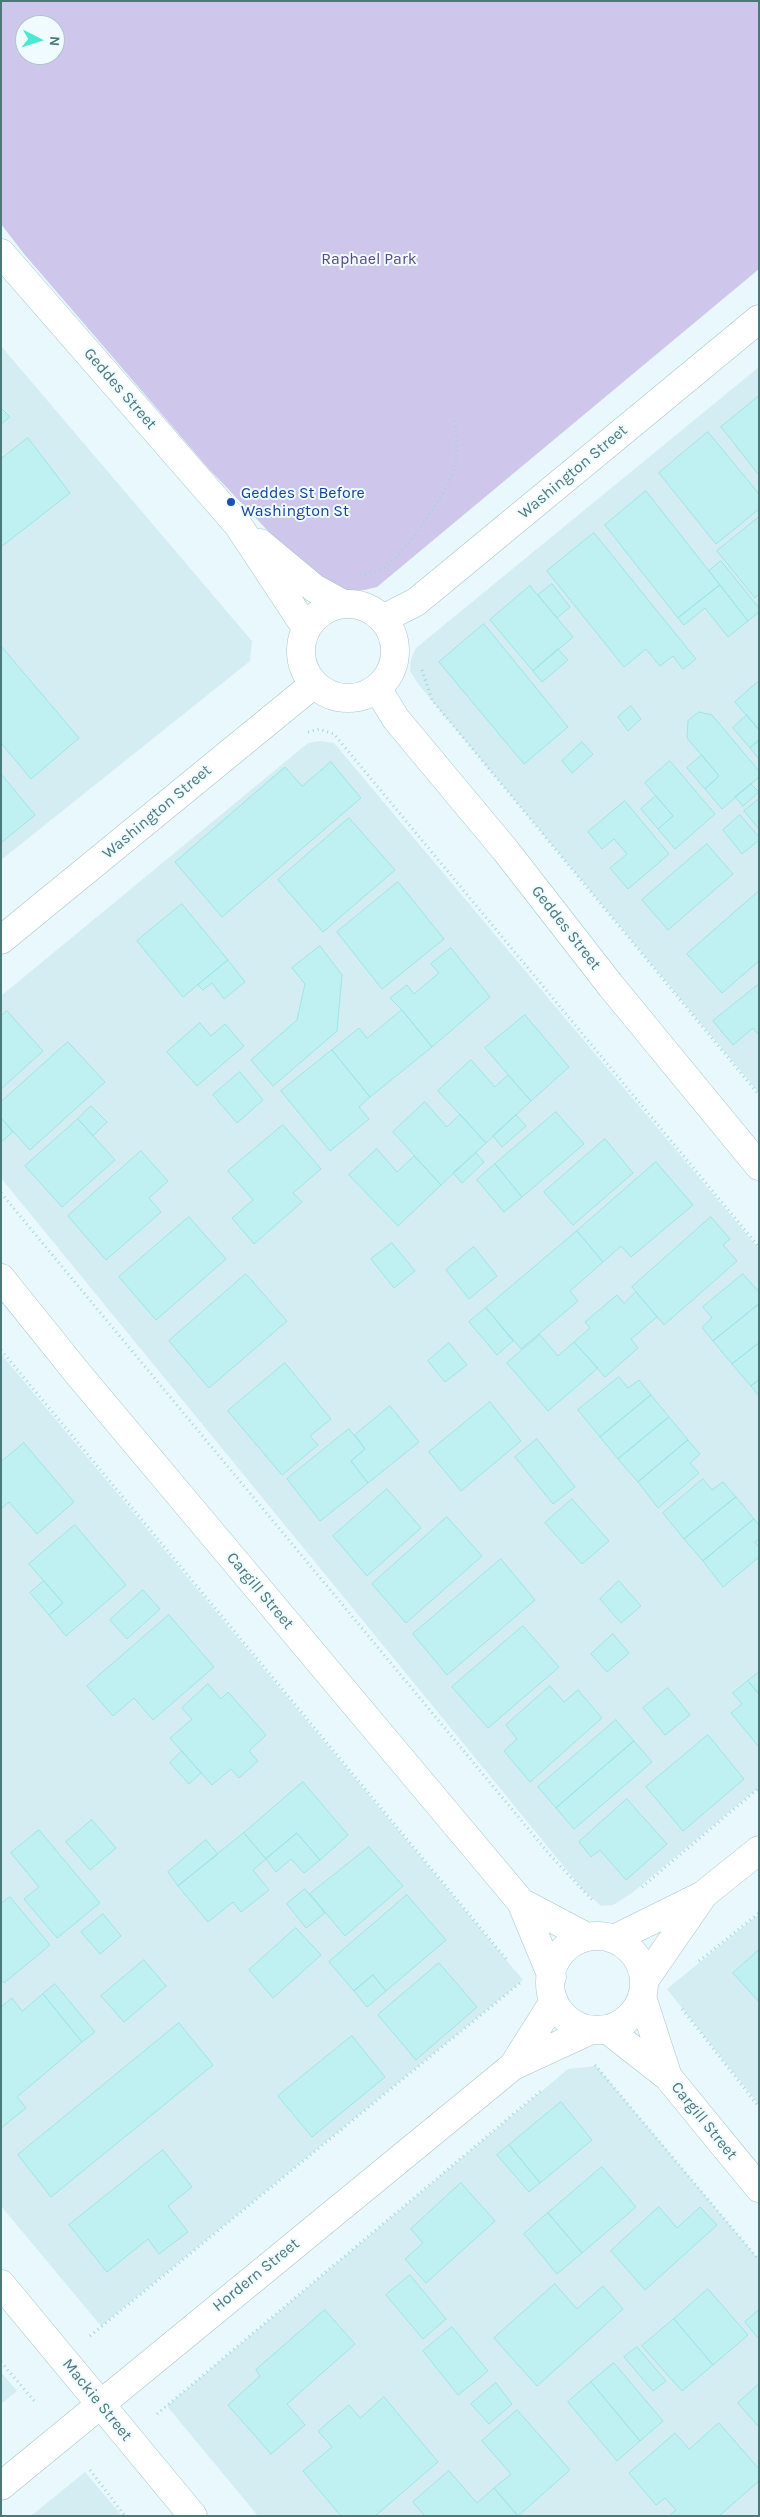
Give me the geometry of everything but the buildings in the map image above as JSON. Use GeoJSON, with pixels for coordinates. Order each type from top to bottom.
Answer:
{"type":"FeatureCollection","features":[{"type":"Feature","properties":{"kind":"street","name":"Geddes Street"},"geometry":{"type":"LineString","coordinates":[[1,253],[238,525],[306,628]]}},
{"type":"Feature","properties":{"kind":"street","name":"Washington Street"},"geometry":{"type":"LineString","coordinates":[[383,619],[416,602],[759,318]]}},
{"type":"Feature","properties":{"kind":"street","name":"Geddes Street"},"geometry":{"type":"LineString","coordinates":[[238,525],[314,588],[343,604]]}},
{"type":"Feature","properties":{"kind":"street"},"geometry":{"type":"LineString","coordinates":[[343,604],[364,607],[383,619],[390,630],[395,655],[386,679],[377,688],[365,695],[352,698],[337,698],[325,692],[314,684],[302,663],[302,638],[306,628],[316,616],[328,608],[343,604]]}},
{"type":"Feature","properties":{"kind":"street","name":"Washington Street"},"geometry":{"type":"LineString","coordinates":[[1,940],[314,684]]}},
{"type":"Feature","properties":{"kind":"street","name":"Geddes Street"},"geometry":{"type":"LineString","coordinates":[[377,688],[396,719],[506,851],[611,986],[759,1166]]}},
{"type":"Feature","properties":{"kind":"street","name":"Cargill Street"},"geometry":{"type":"LineString","coordinates":[[1,1278],[50,1340],[520,1902],[553,1989]]}},
{"type":"Feature","properties":{"kind":"street"},"geometry":{"type":"LineString","coordinates":[[614,1940],[703,1895],[759,1850]]}},
{"type":"Feature","properties":{"kind":"street"},"geometry":{"type":"LineString","coordinates":[[643,1989],[641,1965],[632,1951],[604,1936],[587,1937],[572,1943],[560,1954],[552,1969],[553,1989],[569,2020],[576,2025],[600,2030],[623,2023],[635,2012],[643,1989],[703,1895]]}},
{"type":"Feature","properties":{"kind":"street","name":"Cargill Street"},"geometry":{"type":"LineString","coordinates":[[520,1902],[587,1937]]}},
{"type":"Feature","properties":{"kind":"street","name":"Hordern Street"},"geometry":{"type":"LineString","coordinates":[[513,2066],[553,1989]]}},
{"type":"Feature","properties":{"kind":"street","name":"Cargill Street"},"geometry":{"type":"LineString","coordinates":[[643,1989],[668,2076]]}},
{"type":"Feature","properties":{"kind":"street","name":"Cargill Street"},"geometry":{"type":"LineString","coordinates":[[600,2030],[668,2076],[759,2188]]}},
{"type":"Feature","properties":{"kind":"street","name":"Hordern Street"},"geometry":{"type":"LineString","coordinates":[[1,2486],[513,2066],[600,2030]]}},
{"type":"Feature","properties":{"kind":"street","name":"Mackie Street"},"geometry":{"type":"LineString","coordinates":[[1,2284],[193,2516]]}},
{"type":"Feature","properties":{"kind":"path"},"geometry":{"type":"LineString","coordinates":[[356,576],[370,574],[388,565],[405,546],[444,494],[454,467],[458,442],[454,420]]}},
{"type":"Feature","properties":{"kind":"path"},"geometry":{"type":"LineString","coordinates":[[422,670],[432,700],[759,1095]]}},
{"type":"Feature","properties":{"kind":"path"},"geometry":{"type":"LineString","coordinates":[[304,733],[319,730],[334,734],[759,1247]]}},
{"type":"Feature","properties":{"kind":"path"},"geometry":{"type":"LineString","coordinates":[[1,1193],[550,1856],[582,1892],[601,1908]]}},
{"type":"Feature","properties":{"kind":"path"},"geometry":{"type":"LineString","coordinates":[[1,1350],[511,1964]]}},
{"type":"Feature","properties":{"kind":"path"},"geometry":{"type":"LineString","coordinates":[[640,1888],[759,1788]]}},
{"type":"Feature","properties":{"kind":"path"},"geometry":{"type":"LineString","coordinates":[[695,1965],[759,1913]]}},
{"type":"Feature","properties":{"kind":"path"},"geometry":{"type":"LineString","coordinates":[[90,2336],[523,1980]]}},
{"type":"Feature","properties":{"kind":"path"},"geometry":{"type":"LineString","coordinates":[[680,2006],[759,2107]]}},
{"type":"Feature","properties":{"kind":"path"},"geometry":{"type":"LineString","coordinates":[[587,2066],[596,2065],[759,2260]]}},
{"type":"Feature","properties":{"kind":"path"},"geometry":{"type":"LineString","coordinates":[[157,2414],[545,2088]]}},
{"type":"Feature","properties":{"kind":"path"},"geometry":{"type":"LineString","coordinates":[[1,2362],[36,2403]]}},
{"type":"Feature","properties":{"kind":"path"},"geometry":{"type":"LineString","coordinates":[[90,2470],[125,2516]]}},
{"type":"Feature","properties":{"kind":"shaded area"},"geometry":{"type":"Polygon","coordinates":[[[1,346],[252,641],[250,661],[1,860],[1,346]]]}},
{"type":"Feature","properties":{"kind":"shaded area"},"geometry":{"type":"Polygon","coordinates":[[[759,367],[759,1093],[419,685],[410,671],[411,659],[416,648],[759,367]]]}},
{"type":"Feature","properties":{"kind":"shaded area"},"geometry":{"type":"Polygon","coordinates":[[[321,741],[334,743],[759,1249],[759,1787],[632,1893],[613,1905],[601,1906],[584,1891],[1,1178],[1,996],[308,743],[321,741]]]}},
{"type":"Feature","properties":{"kind":"shaded area"},"geometry":{"type":"Polygon","coordinates":[[[1,1354],[523,1980],[101,2326],[1,2206],[1,1354]]]}},
{"type":"Feature","properties":{"kind":"shaded area"},"geometry":{"type":"Polygon","coordinates":[[[759,1914],[759,2105],[667,1989],[759,1914]]]}},
{"type":"Feature","properties":{"kind":"shaded area"},"geometry":{"type":"Polygon","coordinates":[[[596,2066],[759,2260],[759,2516],[258,2516],[167,2406],[568,2069],[596,2066]]]}},
{"type":"Feature","properties":{"kind":"shaded area"},"geometry":{"type":"Polygon","coordinates":[[[1,2372],[17,2391],[1,2404],[1,2372]]]}},
{"type":"Feature","properties":{"kind":"shaded area"},"geometry":{"type":"Polygon","coordinates":[[[85,2472],[122,2516],[31,2516],[85,2472]]]}},
{"type":"Feature","properties":{"kind":"green space","name":"Raphael Park"},"geometry":{"type":"Polygon","coordinates":[[[1,1],[759,1],[759,269],[377,587],[359,591],[344,591],[337,590],[313,578],[208,468],[25,255],[1,224],[1,1]]]}},
{"type":"Feature","properties":{"kind":"place","name":"Geddes St Before Washington St"},"geometry":{"type":"Point","coordinates":[231,502]}}]}
